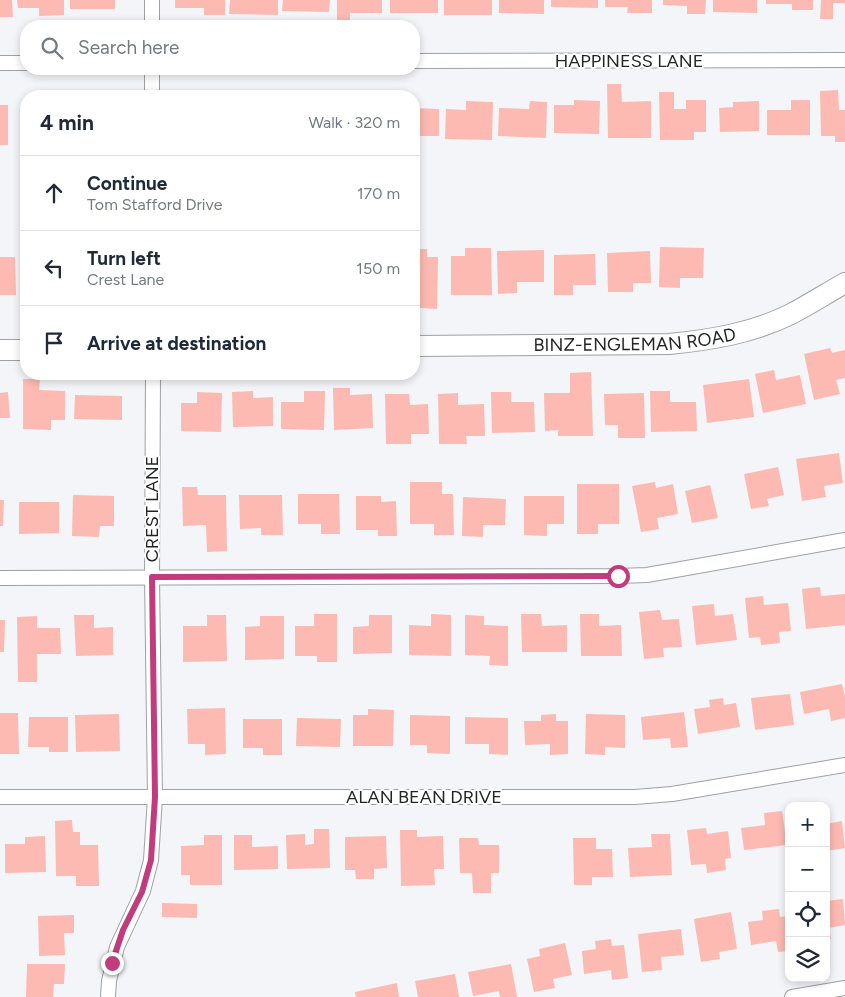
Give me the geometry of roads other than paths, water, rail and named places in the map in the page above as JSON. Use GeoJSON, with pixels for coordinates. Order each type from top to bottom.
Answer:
{"type":"FeatureCollection","features":[{"type":"Feature","properties":{"kind":"street"},"geometry":{"type":"LineString","coordinates":[[152,0],[152,20]]}},
{"type":"Feature","properties":{"kind":"street","name":"HAPPINESS LANE"},"geometry":{"type":"LineString","coordinates":[[420,61],[845,60]]}},
{"type":"Feature","properties":{"kind":"street"},"geometry":{"type":"LineString","coordinates":[[0,63],[20,63]]}},
{"type":"Feature","properties":{"kind":"street"},"geometry":{"type":"LineString","coordinates":[[152,75],[152,90]]}},
{"type":"Feature","properties":{"kind":"street","name":"BINZ-ENGLEMAN ROAD"},"geometry":{"type":"LineString","coordinates":[[420,346],[669,344],[700,341],[762,326],[791,314],[845,283]]}},
{"type":"Feature","properties":{"kind":"street"},"geometry":{"type":"LineString","coordinates":[[0,350],[20,350]]}},
{"type":"Feature","properties":{"kind":"street","name":"CREST LANE"},"geometry":{"type":"LineString","coordinates":[[108,997],[109,981],[117,947],[142,892],[151,860],[155,797],[152,577],[153,380]]}},
{"type":"Feature","properties":{"kind":"street"},"geometry":{"type":"LineString","coordinates":[[0,578],[618,576],[646,574],[845,540]]}},
{"type":"Feature","properties":{"kind":"street","name":"ALAN BEAN DRIVE"},"geometry":{"type":"LineString","coordinates":[[0,798],[635,797],[672,794],[845,765]]}},
{"type":"Feature","properties":{"kind":"street"},"geometry":{"type":"LineString","coordinates":[[792,997],[845,988]]}}]}
